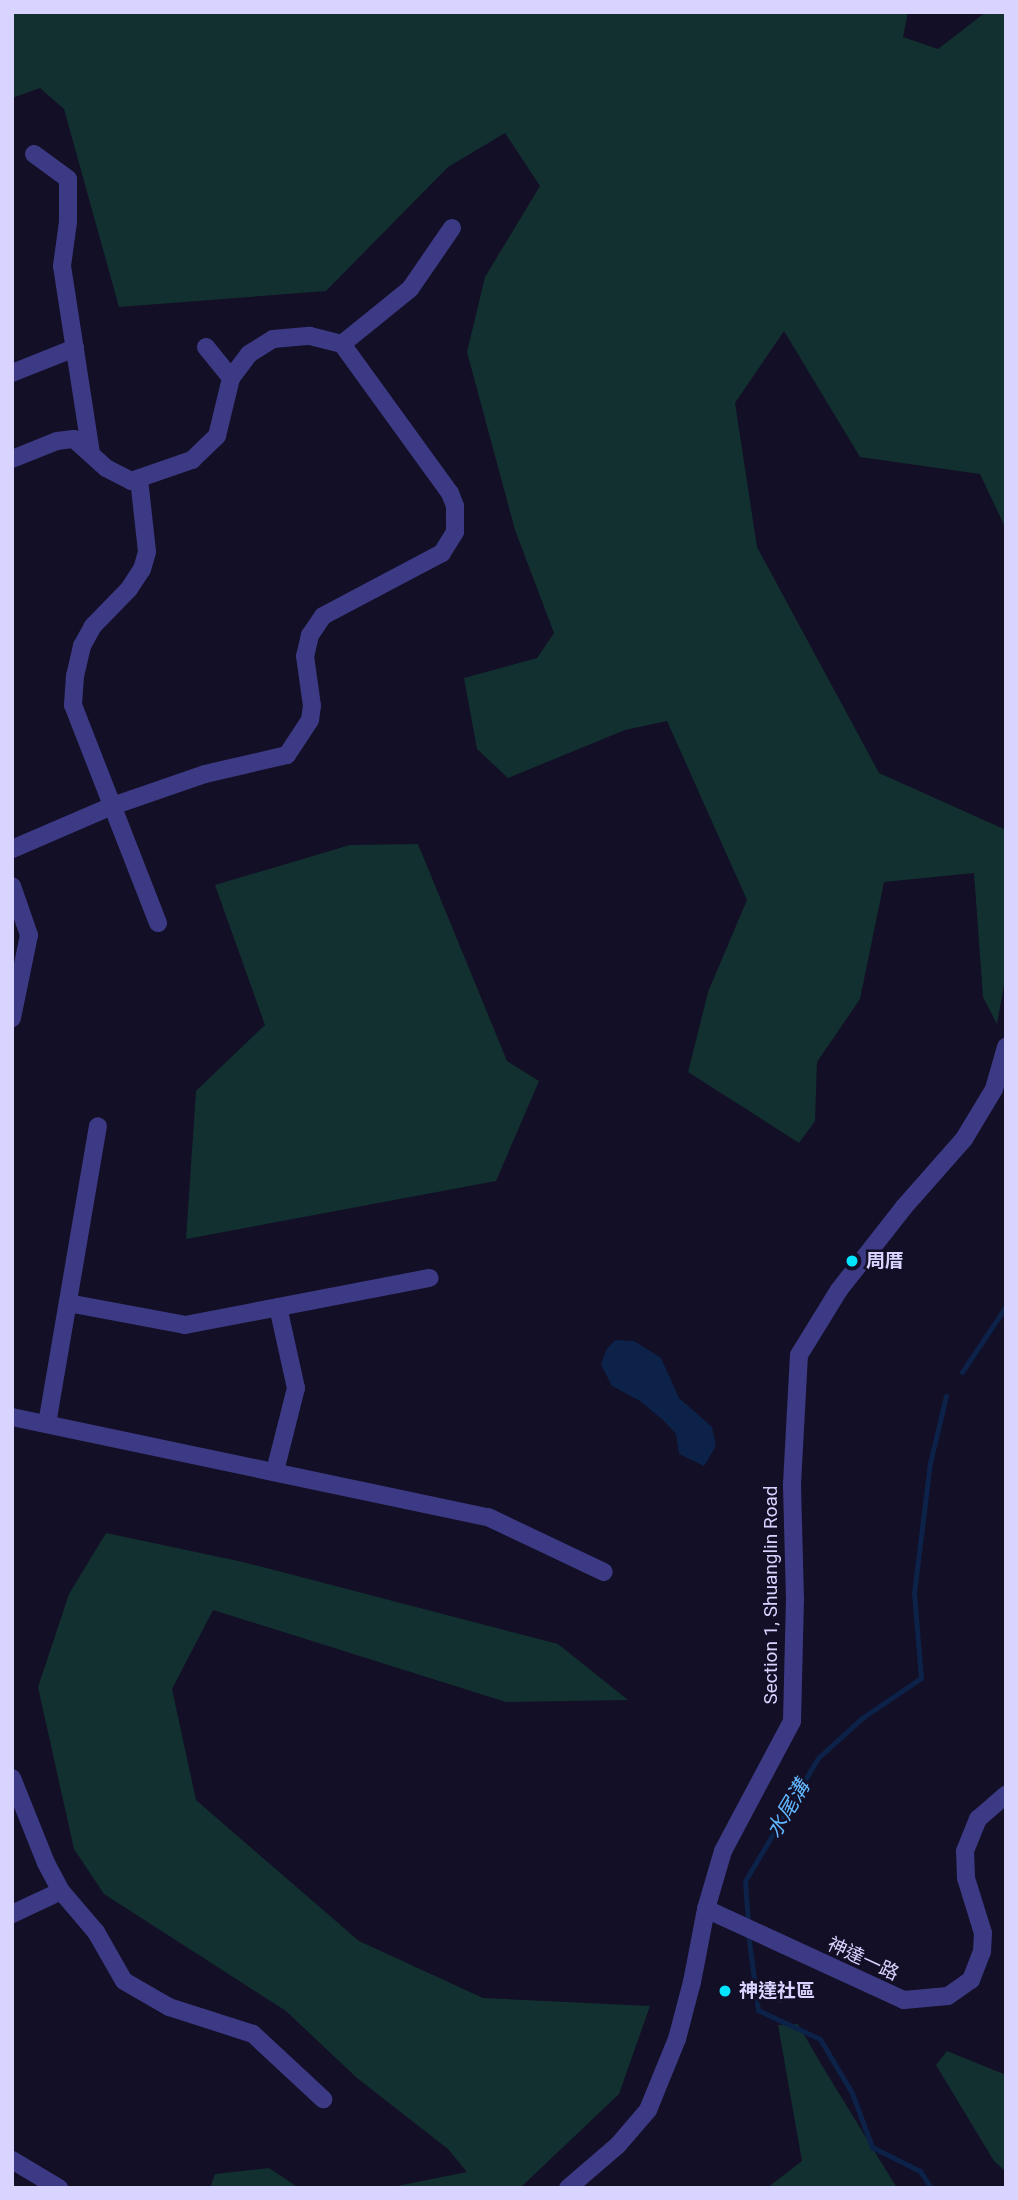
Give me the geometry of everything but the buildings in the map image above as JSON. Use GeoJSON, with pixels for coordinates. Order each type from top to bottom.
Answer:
{"type":"FeatureCollection","features":[{"type":"Feature","properties":{"kind":"street"},"geometry":{"type":"LineString","coordinates":[[34,155],[68,179],[68,222],[62,266],[91,454]]}},
{"type":"Feature","properties":{"kind":"street"},"geometry":{"type":"LineString","coordinates":[[342,344],[410,289],[452,228]]}},
{"type":"Feature","properties":{"kind":"street"},"geometry":{"type":"LineString","coordinates":[[12,459],[57,441],[74,439],[106,468],[131,481],[191,460],[218,436],[231,378],[249,354],[274,339],[310,336],[342,344],[450,493],[455,506],[455,532],[442,553],[323,616],[310,635],[305,656],[312,706],[310,720],[287,755],[205,774],[112,806],[12,849]]}},
{"type":"Feature","properties":{"kind":"street"},"geometry":{"type":"LineString","coordinates":[[206,347],[231,378]]}},
{"type":"Feature","properties":{"kind":"street"},"geometry":{"type":"LineString","coordinates":[[12,373],[75,348]]}},
{"type":"Feature","properties":{"kind":"street"},"geometry":{"type":"LineString","coordinates":[[139,479],[147,552],[142,569],[129,589],[93,626],[82,646],[75,676],[73,705],[158,923]]}},
{"type":"Feature","properties":{"kind":"street"},"geometry":{"type":"LineString","coordinates":[[12,886],[29,935],[12,1018]]}},
{"type":"Feature","properties":{"kind":"street","name":"Section 1, Shuanglin Road"},"geometry":{"type":"LineString","coordinates":[[568,2188],[618,2145],[648,2110],[677,2039],[692,1982],[706,1909],[723,1851],[792,1721],[795,1600],[792,1484],[799,1355],[839,1290],[904,1207],[964,1139],[994,1088],[1006,1047]]}},
{"type":"Feature","properties":{"kind":"street"},"geometry":{"type":"LineString","coordinates":[[47,1424],[98,1126]]}},
{"type":"Feature","properties":{"kind":"street"},"geometry":{"type":"LineString","coordinates":[[68,1303],[186,1325],[430,1278]]}},
{"type":"Feature","properties":{"kind":"street"},"geometry":{"type":"LineString","coordinates":[[275,1471],[296,1388],[278,1307]]}},
{"type":"Feature","properties":{"kind":"street"},"geometry":{"type":"LineString","coordinates":[[12,1416],[488,1517],[604,1572]]}},
{"type":"Feature","properties":{"kind":"street"},"geometry":{"type":"LineString","coordinates":[[12,1778],[46,1863],[61,1891],[96,1932],[124,1981],[169,2007],[253,2034],[323,2099]]}},
{"type":"Feature","properties":{"kind":"street","name":"神達一路"},"geometry":{"type":"LineString","coordinates":[[706,1909],[904,2000],[948,1996],[971,1980],[982,1952],[983,1933],[966,1878],[965,1851],[978,1819],[1006,1795]]}},
{"type":"Feature","properties":{"kind":"street"},"geometry":{"type":"LineString","coordinates":[[12,1914],[61,1891]]}},
{"type":"Feature","properties":{"kind":"street"},"geometry":{"type":"LineString","coordinates":[[12,2160],[59,2188]]}},
{"type":"Feature","properties":{"kind":"green space"},"geometry":{"type":"Polygon","coordinates":[[[12,12],[908,12],[903,37],[938,49],[986,12],[1006,12],[1006,529],[980,474],[860,457],[784,331],[735,403],[757,547],[879,773],[1006,830],[1006,974],[997,1024],[983,997],[974,873],[884,882],[860,999],[817,1062],[815,1121],[799,1143],[688,1072],[708,992],[747,900],[667,721],[625,730],[508,778],[477,749],[464,678],[537,658],[554,633],[515,530],[467,352],[485,277],[540,186],[505,133],[448,167],[326,291],[119,307],[64,109],[40,88],[12,98],[12,12]]]}},
{"type":"Feature","properties":{"kind":"green space"},"geometry":{"type":"Polygon","coordinates":[[[418,844],[507,1061],[539,1081],[496,1181],[186,1239],[196,1091],[265,1025],[215,885],[350,845],[418,844]]]}},
{"type":"Feature","properties":{"kind":"green space"},"geometry":{"type":"Polygon","coordinates":[[[106,1533],[243,1562],[558,1644],[628,1700],[506,1702],[213,1610],[172,1689],[196,1800],[359,1941],[483,1998],[650,2006],[619,2094],[520,2188],[387,2188],[467,2172],[448,2149],[357,2078],[286,2011],[104,1894],[74,1849],[38,1687],[69,1594],[106,1533]]]}},
{"type":"Feature","properties":{"kind":"green space"},"geometry":{"type":"Polygon","coordinates":[[[798,2024],[897,2188],[767,2188],[802,2161],[778,2025],[798,2024]]]}},
{"type":"Feature","properties":{"kind":"green space"},"geometry":{"type":"Polygon","coordinates":[[[947,2051],[1006,2075],[1006,2172],[994,2161],[936,2065],[947,2051]]]}},
{"type":"Feature","properties":{"kind":"green space"},"geometry":{"type":"Polygon","coordinates":[[[269,2168],[299,2188],[210,2188],[215,2174],[269,2168]]]}},
{"type":"Feature","properties":{"kind":"water"},"geometry":{"type":"Polygon","coordinates":[[[615,1340],[634,1341],[661,1358],[679,1398],[712,1427],[716,1446],[704,1466],[679,1454],[676,1434],[663,1420],[640,1401],[612,1386],[601,1365],[606,1350],[615,1340]]]}},
{"type":"Feature","properties":{"kind":"waterway","name":"水尾溝"},"geometry":{"type":"LineString","coordinates":[[962,1372],[1006,1306]]}},
{"type":"Feature","properties":{"kind":"waterway","name":"水尾溝"},"geometry":{"type":"LineString","coordinates":[[748,1923],[745,1881],[818,1758],[862,1718],[921,1678],[914,1593],[930,1463],[946,1396]]}},
{"type":"Feature","properties":{"kind":"waterway","name":"水尾溝"},"geometry":{"type":"LineString","coordinates":[[748,1933],[758,2010],[820,2039],[852,2093],[872,2147],[920,2171],[931,2188]]}},
{"type":"Feature","properties":{"kind":"place","name":"周厝"},"geometry":{"type":"Point","coordinates":[852,1261]}},
{"type":"Feature","properties":{"kind":"place","name":"神達社區"},"geometry":{"type":"Point","coordinates":[725,1991]}}]}
